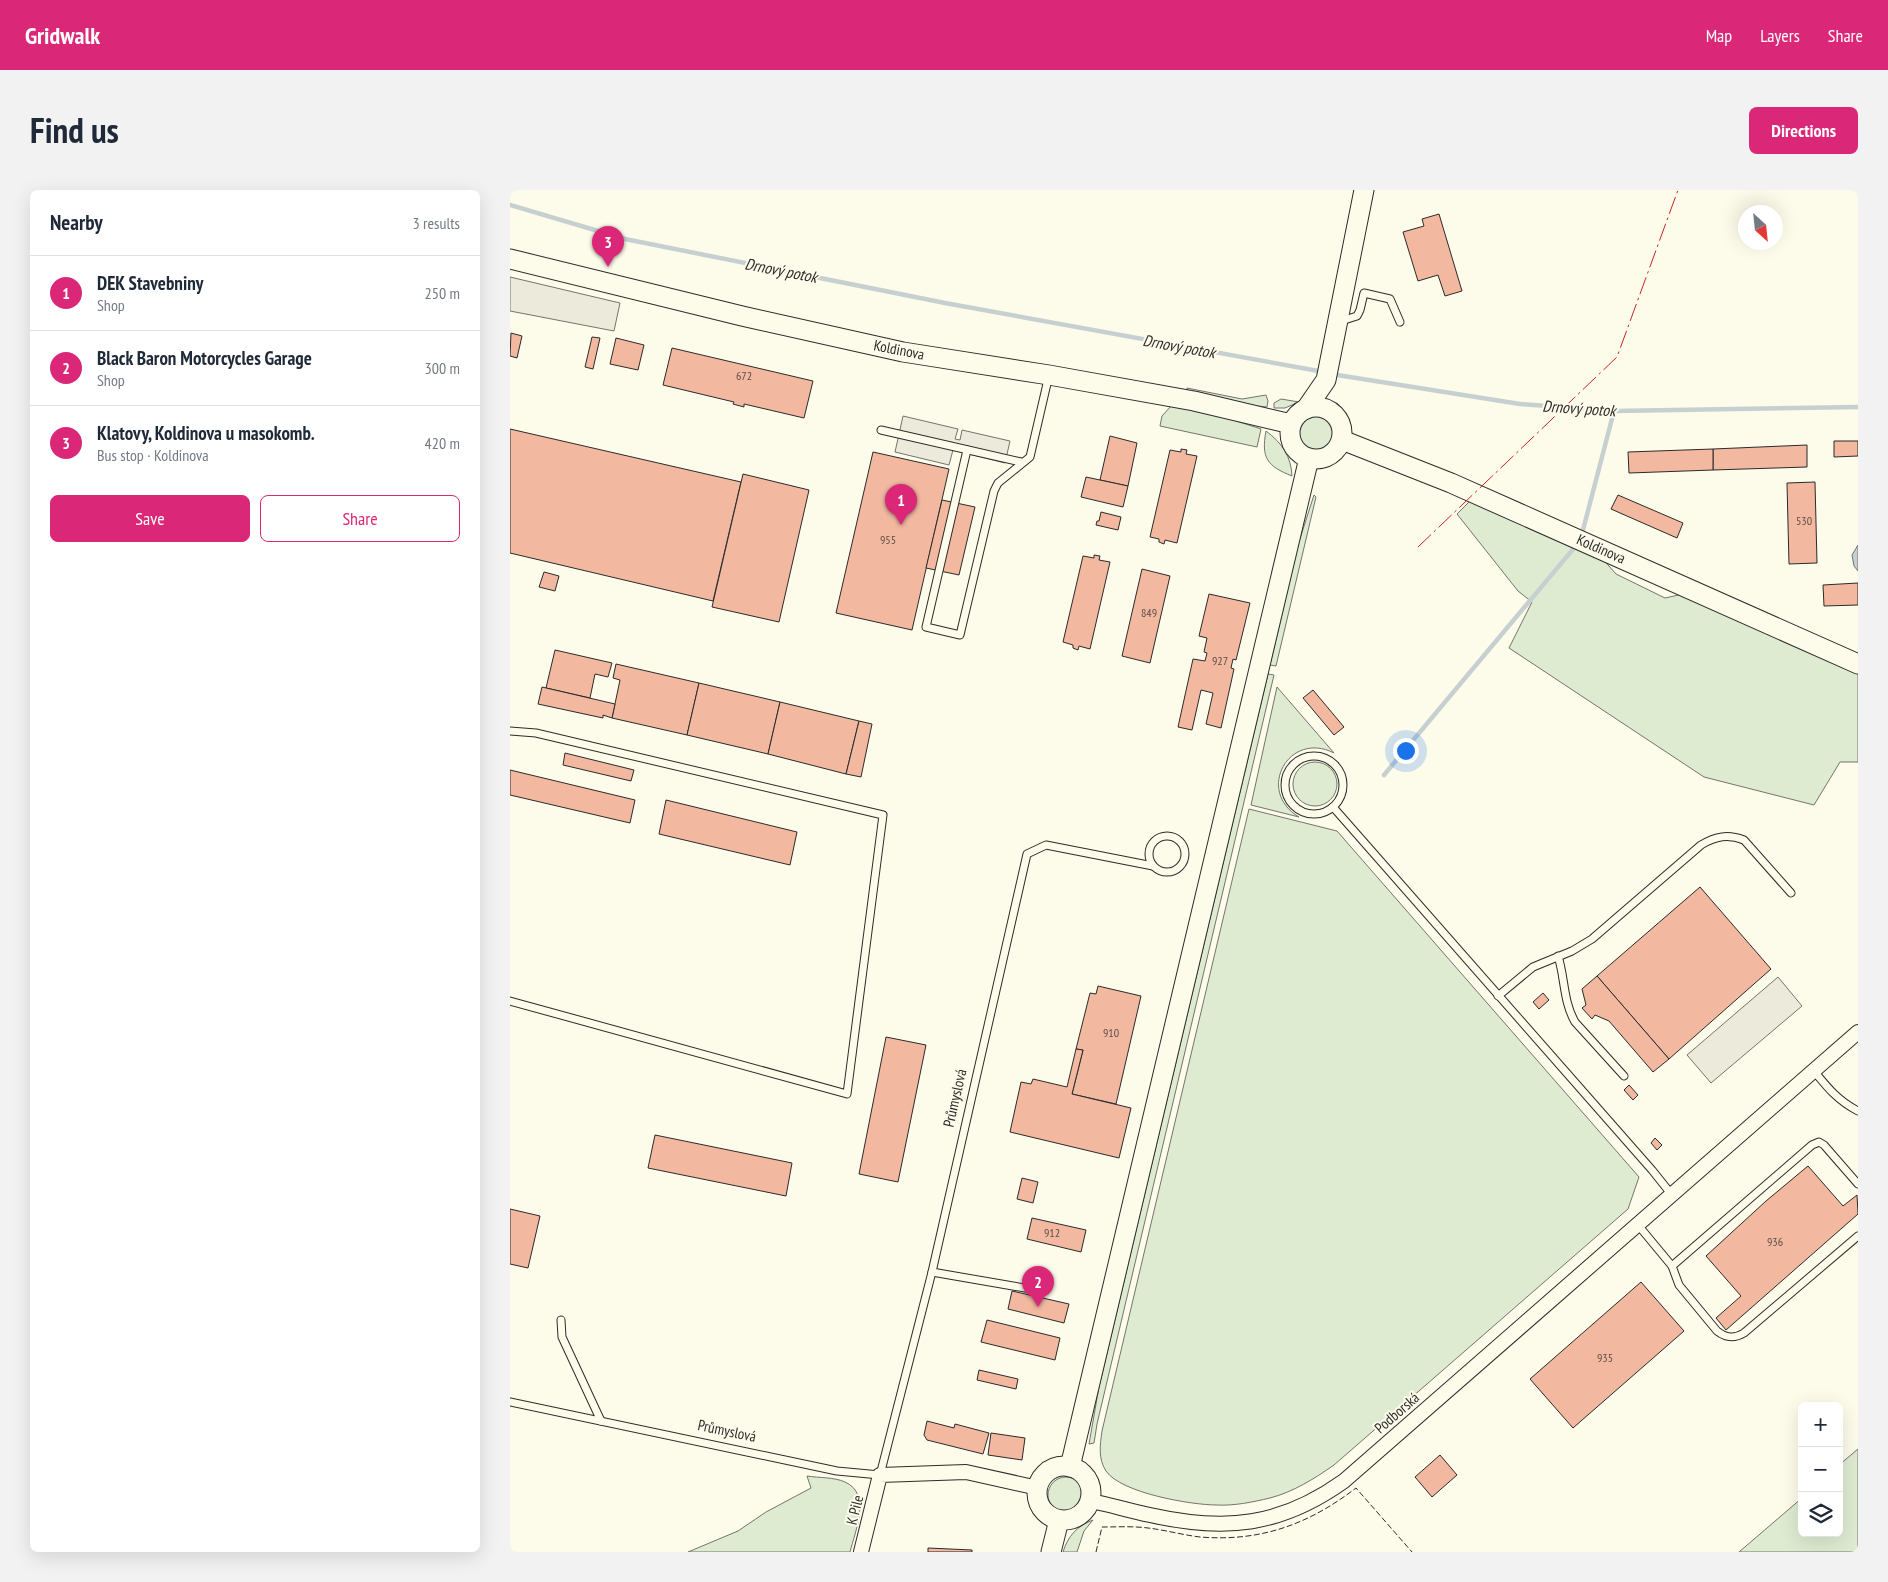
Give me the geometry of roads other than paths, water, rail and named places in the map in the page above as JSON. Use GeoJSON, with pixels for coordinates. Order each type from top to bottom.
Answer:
{"type":"FeatureCollection","features":[{"type":"Feature","properties":{"kind":"main road"},"geometry":{"type":"LineString","coordinates":[[1325,386],[1291,424],[1291,441],[1295,449],[1309,458],[1318,459],[1333,454],[1342,440],[1343,429],[1339,419],[1332,411],[1325,386],[1364,190]]}},
{"type":"Feature","properties":{"kind":"main road","name":"Koldinova"},"geometry":{"type":"LineString","coordinates":[[510,259],[742,316],[903,352],[1049,375],[1194,401],[1291,424]]}},
{"type":"Feature","properties":{"kind":"main road"},"geometry":{"type":"LineString","coordinates":[[1306,408],[1319,407],[1332,411]]}},
{"type":"Feature","properties":{"kind":"main road","name":"Koldinova"},"geometry":{"type":"LineString","coordinates":[[1342,440],[1451,483],[1858,664]]}},
{"type":"Feature","properties":{"kind":"main road"},"geometry":{"type":"LineString","coordinates":[[1070,1467],[1309,458]]}},
{"type":"Feature","properties":{"kind":"main road"},"geometry":{"type":"LineString","coordinates":[[1059,1466],[1070,1467],[1078,1470],[1087,1478],[1091,1489],[1091,1501],[1081,1515],[1070,1520],[1059,1520],[1048,1516],[1042,1510],[1038,1499],[1038,1488],[1042,1477],[1048,1471],[1059,1466]]}},
{"type":"Feature","properties":{"kind":"main road"},"geometry":{"type":"LineString","coordinates":[[1051,1552],[1059,1520]]}},
{"type":"Feature","properties":{"kind":"street","name":"Podborská"},"geometry":{"type":"LineString","coordinates":[[1091,1501],[1183,1521],[1236,1524],[1269,1519],[1301,1508],[1324,1495],[1344,1481],[1858,1032]]}},
{"type":"Feature","properties":{"kind":"street","name":"Průmyslová"},"geometry":{"type":"LineString","coordinates":[[880,1475],[966,1472],[1038,1488]]}},
{"type":"Feature","properties":{"kind":"street","name":"K Pile"},"geometry":{"type":"LineString","coordinates":[[861,1552],[880,1475]]}},
{"type":"Feature","properties":{"kind":"lane"},"geometry":{"type":"LineString","coordinates":[[1338,321],[1357,316],[1364,293],[1390,299],[1400,322]]}},
{"type":"Feature","properties":{"kind":"lane"},"geometry":{"type":"LineString","coordinates":[[967,450],[926,627],[960,635],[994,491],[998,483],[1021,462],[1030,457],[1049,375]]}},
{"type":"Feature","properties":{"kind":"lane"},"geometry":{"type":"LineString","coordinates":[[881,430],[1021,462]]}},
{"type":"Feature","properties":{"kind":"lane"},"geometry":{"type":"LineString","coordinates":[[510,730],[536,732],[883,815],[847,1094],[510,1001]]}},
{"type":"Feature","properties":{"kind":"lane"},"geometry":{"type":"LineString","coordinates":[[1314,756],[1324,758],[1333,763],[1339,770],[1343,780],[1343,790],[1340,800],[1333,807],[1324,813],[1304,813],[1289,800],[1285,780],[1295,763],[1304,758],[1314,756]]}},
{"type":"Feature","properties":{"kind":"lane"},"geometry":{"type":"LineString","coordinates":[[1333,807],[1672,1195]]}},
{"type":"Feature","properties":{"kind":"lane"},"geometry":{"type":"LineString","coordinates":[[1168,835],[1184,845],[1186,857],[1184,862],[1175,871],[1164,872],[1153,866],[1149,855],[1152,843],[1157,839],[1168,835]]}},
{"type":"Feature","properties":{"kind":"lane"},"geometry":{"type":"LineString","coordinates":[[1498,996],[1533,967],[1572,951],[1592,939],[1701,844],[1717,837],[1734,836],[1744,840],[1791,893]]}},
{"type":"Feature","properties":{"kind":"lane","name":"Průmyslová"},"geometry":{"type":"LineString","coordinates":[[510,1402],[837,1471],[880,1475],[932,1272],[1027,854],[1046,845],[1153,866]]}},
{"type":"Feature","properties":{"kind":"lane"},"geometry":{"type":"LineString","coordinates":[[1558,956],[1562,968],[1565,998],[1575,1022],[1624,1076]]}},
{"type":"Feature","properties":{"kind":"lane"},"geometry":{"type":"LineString","coordinates":[[1814,1070],[1833,1095],[1844,1104],[1858,1111]]}},
{"type":"Feature","properties":{"kind":"lane"},"geometry":{"type":"LineString","coordinates":[[1672,1266],[1812,1145],[1819,1142],[1824,1145],[1858,1184]]}},
{"type":"Feature","properties":{"kind":"lane"},"geometry":{"type":"LineString","coordinates":[[1638,1225],[1672,1266],[1679,1284],[1717,1331],[1723,1336],[1737,1337],[1744,1334],[1858,1236]]}},
{"type":"Feature","properties":{"kind":"lane"},"geometry":{"type":"LineString","coordinates":[[932,1272],[1042,1291]]}},
{"type":"Feature","properties":{"kind":"lane"},"geometry":{"type":"LineString","coordinates":[[561,1320],[562,1337],[600,1422]]}},
{"type":"Feature","properties":{"kind":"waterway","name":"Drnový potok"},"geometry":{"type":"LineString","coordinates":[[510,205],[625,239],[945,303],[1324,372]]}},
{"type":"Feature","properties":{"kind":"waterway","name":"Drnový potok"},"geometry":{"type":"LineString","coordinates":[[1331,374],[1520,404],[1614,411],[1858,407]]}},
{"type":"Feature","properties":{"kind":"waterway"},"geometry":{"type":"LineString","coordinates":[[1583,530],[1614,411]]}},
{"type":"Feature","properties":{"kind":"waterway"},"geometry":{"type":"LineString","coordinates":[[1384,775],[1574,548]]}},
{"type":"Feature","properties":{"kind":"place","name":"Klatovy, Koldinova u masokomb."},"geometry":{"type":"Point","coordinates":[608,267]}},
{"type":"Feature","properties":{"kind":"place","name":"DEK Stavebniny"},"geometry":{"type":"Point","coordinates":[901,525]}},
{"type":"Feature","properties":{"kind":"place","name":"Black Baron Motorcycles Garage"},"geometry":{"type":"Point","coordinates":[1038,1307]}}]}
